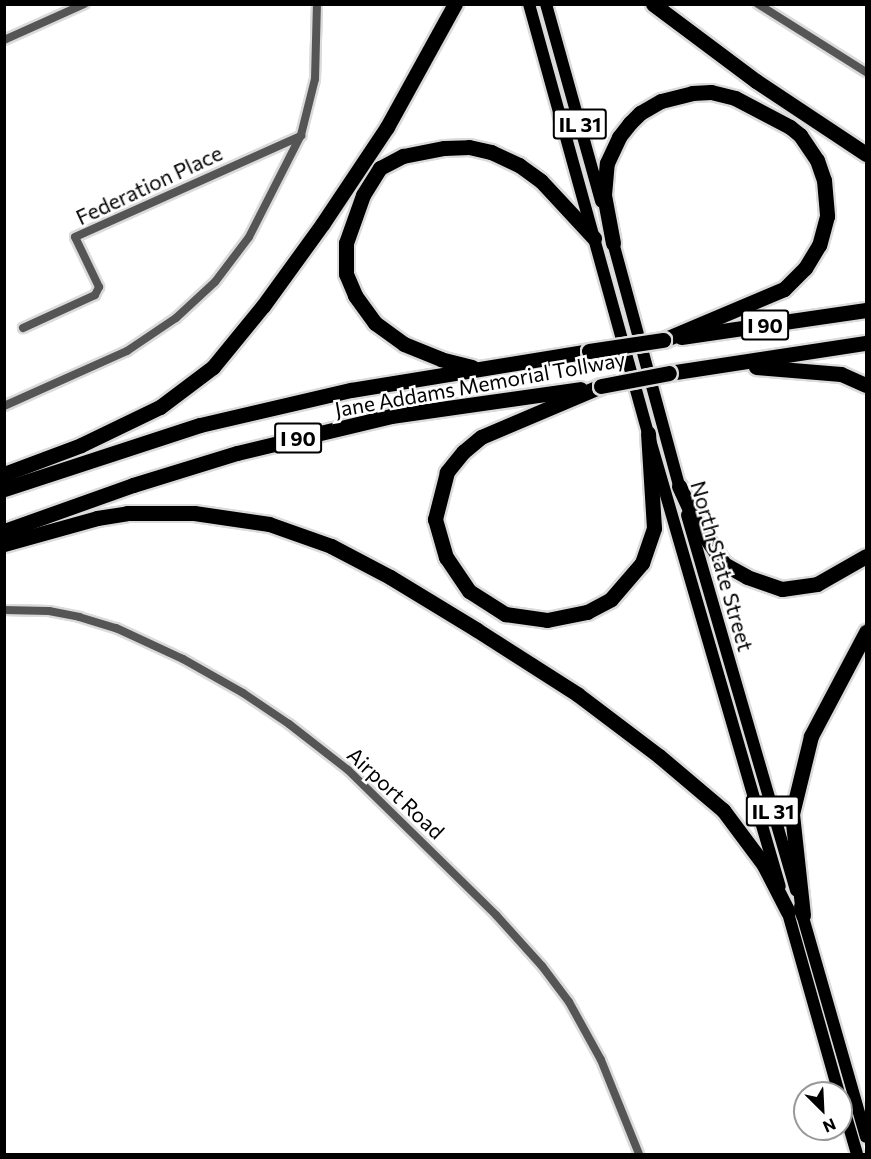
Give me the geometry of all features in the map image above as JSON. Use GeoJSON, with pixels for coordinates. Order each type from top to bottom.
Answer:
{"type":"FeatureCollection","features":[{"type":"Feature","properties":{"kind":"highway"},"geometry":{"type":"LineString","coordinates":[[4,474],[81,445],[160,407],[213,367],[263,306],[330,214],[387,128],[455,4]]}},
{"type":"Feature","properties":{"kind":"highway"},"geometry":{"type":"LineString","coordinates":[[653,4],[756,81],[867,154]]}},
{"type":"Feature","properties":{"kind":"highway"},"geometry":{"type":"LineString","coordinates":[[613,243],[604,195],[607,162],[619,137],[630,123],[640,113],[661,101],[692,93],[711,92],[735,98],[790,127],[800,135],[817,160],[824,180],[827,216],[819,245],[806,268],[784,289],[707,319],[663,340]]}},
{"type":"Feature","properties":{"kind":"highway"},"geometry":{"type":"LineString","coordinates":[[478,369],[441,359],[404,344],[375,323],[355,295],[346,274],[346,243],[363,195],[380,168],[403,156],[444,147],[469,147],[491,152],[519,165],[541,181],[594,238]]}},
{"type":"Feature","properties":{"kind":"highway","name":"Jane Addams Memorial Tollway"},"geometry":{"type":"LineString","coordinates":[[4,489],[200,425],[351,390],[589,351],[867,310]]}},
{"type":"Feature","properties":{"kind":"highway","name":"Jane Addams Memorial Tollway"},"geometry":{"type":"LineString","coordinates":[[4,531],[133,485],[259,448],[391,416],[601,386],[867,343]]}},
{"type":"Feature","properties":{"kind":"highway"},"geometry":{"type":"LineString","coordinates":[[723,366],[841,374],[867,385]]}},
{"type":"Feature","properties":{"kind":"highway"},"geometry":{"type":"LineString","coordinates":[[601,386],[481,437],[462,452],[447,471],[435,519],[446,557],[469,591],[505,614],[547,620],[587,612],[611,599],[642,563],[654,528],[648,434]]}},
{"type":"Feature","properties":{"kind":"highway"},"geometry":{"type":"LineString","coordinates":[[679,486],[697,525],[724,564],[747,577],[782,589],[817,584],[867,556]]}},
{"type":"Feature","properties":{"kind":"highway"},"geometry":{"type":"LineString","coordinates":[[4,544],[97,518],[127,513],[194,513],[270,524],[331,546],[390,577],[577,694],[659,756],[723,810],[764,865],[795,914]]}},
{"type":"Feature","properties":{"kind":"highway"},"geometry":{"type":"LineString","coordinates":[[795,914],[792,814],[811,736],[867,632]]}},
{"type":"Feature","properties":{"kind":"main road","name":"North State Street"},"geometry":{"type":"LineString","coordinates":[[529,4],[648,434],[795,914],[867,1137]]}},
{"type":"Feature","properties":{"kind":"main road","name":"North State Street"},"geometry":{"type":"LineString","coordinates":[[546,4],[795,914],[836,1081]]}},
{"type":"Feature","properties":{"kind":"street"},"geometry":{"type":"LineString","coordinates":[[4,40],[84,4]]}},
{"type":"Feature","properties":{"kind":"street"},"geometry":{"type":"LineString","coordinates":[[4,406],[127,351],[176,318],[215,282],[249,237],[301,135],[315,80],[317,4]]}},
{"type":"Feature","properties":{"kind":"street"},"geometry":{"type":"LineString","coordinates":[[758,4],[867,72]]}},
{"type":"Feature","properties":{"kind":"street","name":"Federation Place"},"geometry":{"type":"LineString","coordinates":[[23,328],[95,295],[99,287],[75,237],[301,135]]}},
{"type":"Feature","properties":{"kind":"street","name":"Airport Road"},"geometry":{"type":"LineString","coordinates":[[4,610],[49,611],[79,617],[116,628],[183,659],[280,718],[348,770],[496,915],[542,966],[569,1002],[601,1060],[639,1155]]}}]}
